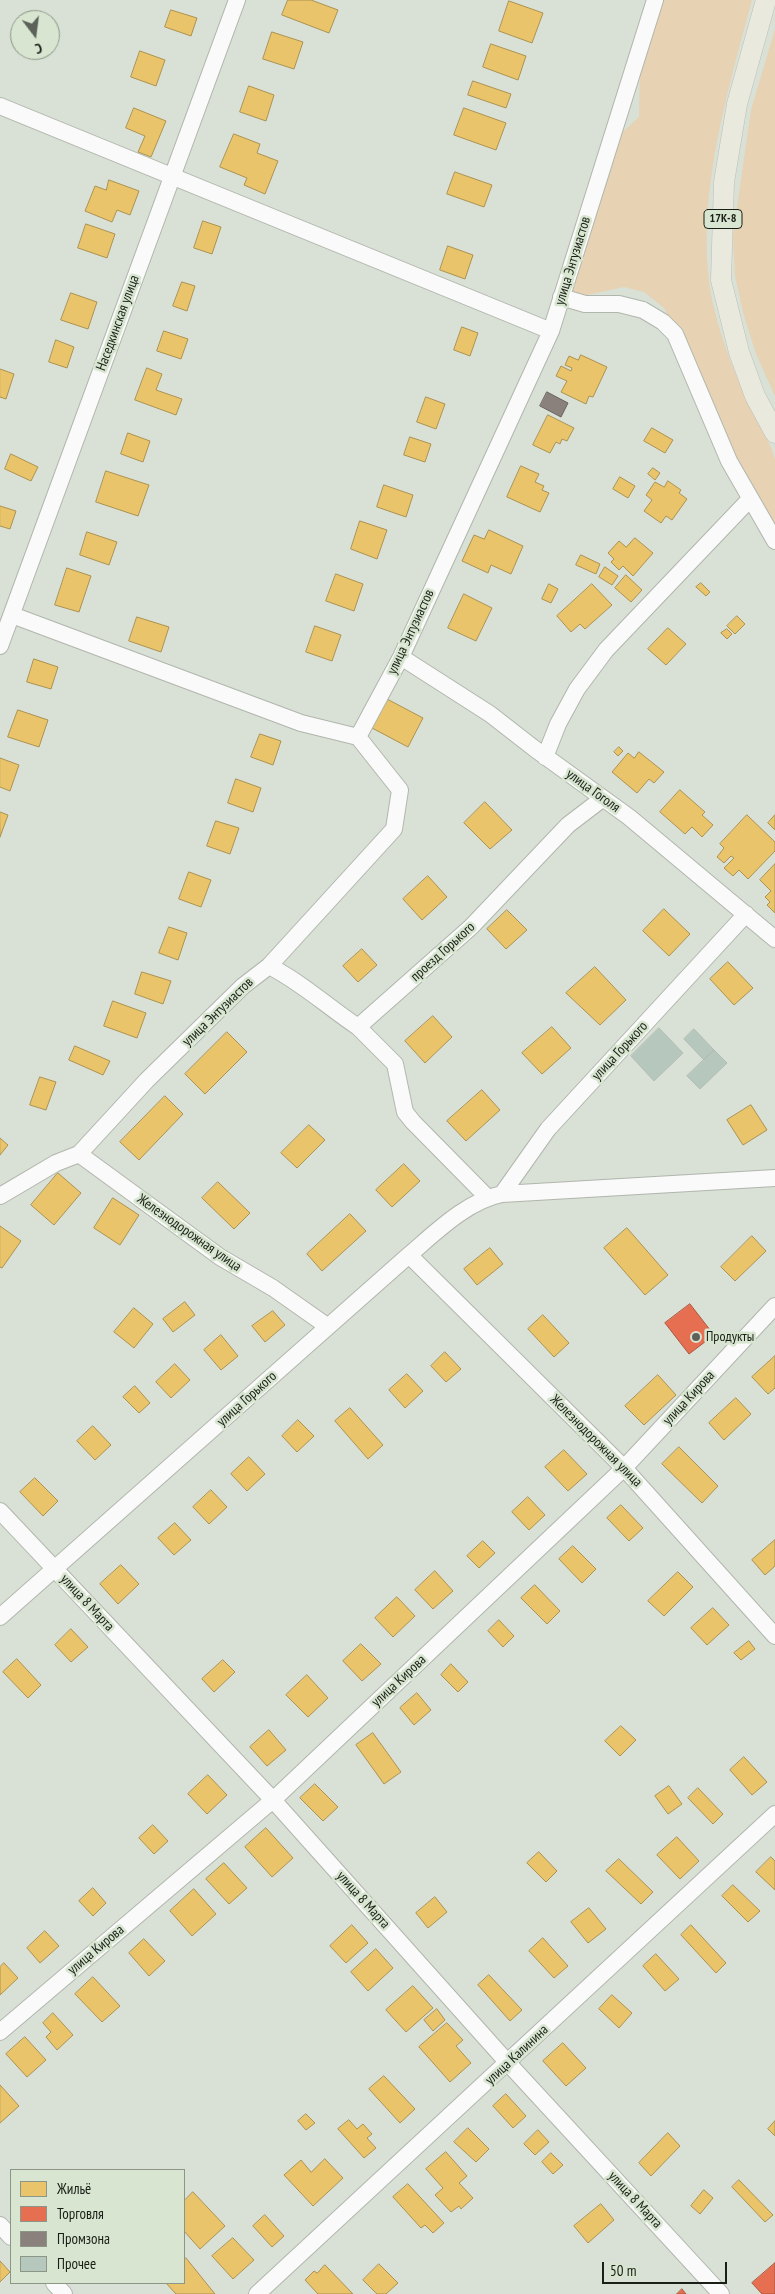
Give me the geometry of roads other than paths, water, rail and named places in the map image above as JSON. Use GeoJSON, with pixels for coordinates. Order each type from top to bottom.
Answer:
{"type":"FeatureCollection","features":[{"type":"Feature","properties":{"kind":"main road","name":"17К-8"},"geometry":{"type":"LineString","coordinates":[[766,0],[737,104],[726,173],[722,280],[739,352],[755,396],[775,433]]}},
{"type":"Feature","properties":{"kind":"street","name":"Наседкинская улица"},"geometry":{"type":"LineString","coordinates":[[0,646],[171,175],[237,0]]}},
{"type":"Feature","properties":{"kind":"street","name":"улица Энтузиастов"},"geometry":{"type":"LineString","coordinates":[[79,1154],[147,1080],[219,1011],[242,986],[269,966],[394,828],[400,790],[358,737],[401,658],[551,331],[655,0]]}},
{"type":"Feature","properties":{"kind":"street"},"geometry":{"type":"LineString","coordinates":[[0,106],[551,331]]}},
{"type":"Feature","properties":{"kind":"street"},"geometry":{"type":"LineString","coordinates":[[561,297],[585,304],[619,304],[643,310],[664,322],[675,334],[729,461],[775,541]]}},
{"type":"Feature","properties":{"kind":"street"},"geometry":{"type":"LineString","coordinates":[[545,757],[558,724],[577,688],[606,650],[750,499]]}},
{"type":"Feature","properties":{"kind":"street"},"geometry":{"type":"LineString","coordinates":[[12,615],[301,723],[358,737]]}},
{"type":"Feature","properties":{"kind":"street","name":"улица Гоголя"},"geometry":{"type":"LineString","coordinates":[[401,658],[490,714],[545,757],[629,817],[775,939]]}},
{"type":"Feature","properties":{"kind":"street","name":"проезд Горького"},"geometry":{"type":"LineString","coordinates":[[358,1027],[471,927],[568,826],[602,799]]}},
{"type":"Feature","properties":{"kind":"street","name":"улица Горького"},"geometry":{"type":"LineString","coordinates":[[0,1617],[56,1570],[327,1326],[409,1255],[449,1223],[495,1196],[548,1129],[746,914]]}},
{"type":"Feature","properties":{"kind":"street"},"geometry":{"type":"LineString","coordinates":[[269,966],[292,978],[327,1007],[358,1027],[395,1064],[399,1072],[406,1112],[413,1122],[495,1196],[775,1178]]}},
{"type":"Feature","properties":{"kind":"street"},"geometry":{"type":"LineString","coordinates":[[0,1196],[56,1163],[79,1154]]}},
{"type":"Feature","properties":{"kind":"street","name":"Железнодорожная улица"},"geometry":{"type":"LineString","coordinates":[[79,1154],[220,1257],[273,1288],[327,1326]]}},
{"type":"Feature","properties":{"kind":"street","name":"Железнодорожная улица"},"geometry":{"type":"LineString","coordinates":[[409,1255],[624,1468],[775,1636]]}},
{"type":"Feature","properties":{"kind":"street","name":"улица Кирова"},"geometry":{"type":"LineString","coordinates":[[0,2032],[273,1800],[624,1468],[775,1306]]}},
{"type":"Feature","properties":{"kind":"street","name":"улица 8 Марта"},"geometry":{"type":"LineString","coordinates":[[0,1511],[273,1800],[508,2063],[721,2294]]}},
{"type":"Feature","properties":{"kind":"street","name":"улица Калинина"},"geometry":{"type":"LineString","coordinates":[[257,2294],[775,1814]]}},
{"type":"Feature","properties":{"kind":"street"},"geometry":{"type":"LineString","coordinates":[[0,2225],[10,2236]]}},
{"type":"Feature","properties":{"kind":"street"},"geometry":{"type":"LineString","coordinates":[[55,2284],[64,2294]]}},
{"type":"Feature","properties":{"kind":"place","name":"Продукты"},"geometry":{"type":"Point","coordinates":[696,1337]}}]}
